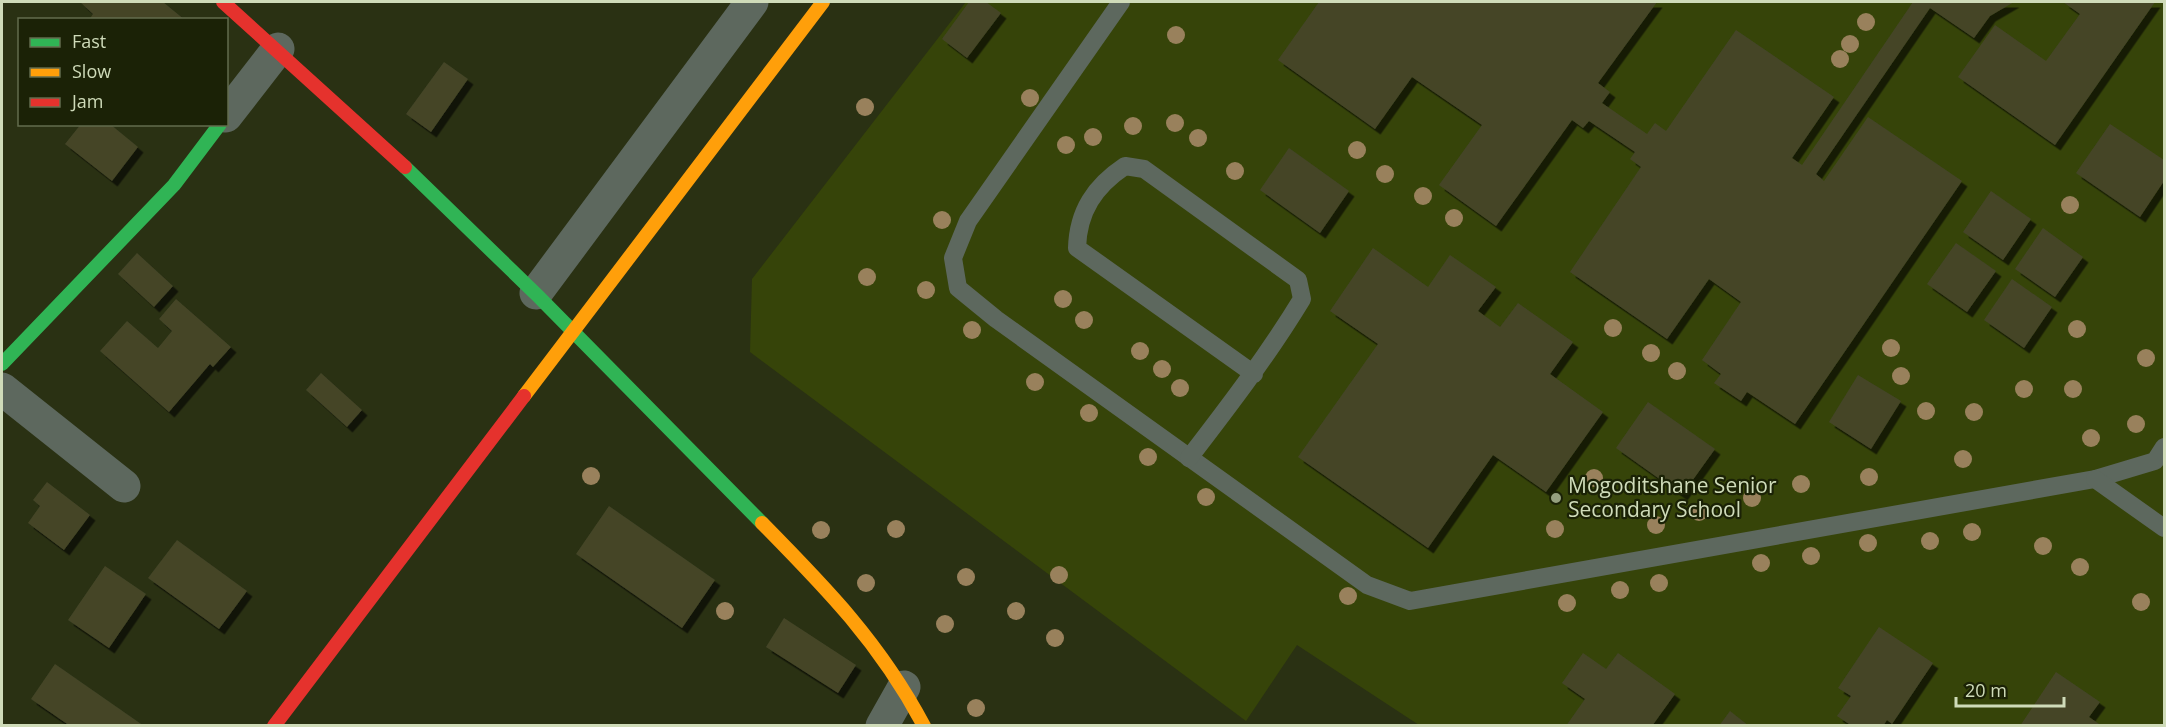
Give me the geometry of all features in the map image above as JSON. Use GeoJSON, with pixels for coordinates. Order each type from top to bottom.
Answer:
{"type":"FeatureCollection","features":[{"type":"Feature","properties":{"kind":"street"},"geometry":{"type":"LineString","coordinates":[[222,2],[278,49],[573,328],[840,603],[873,639],[904,687],[924,726]]}},
{"type":"Feature","properties":{"kind":"street"},"geometry":{"type":"LineString","coordinates":[[536,293],[752,2]]}},
{"type":"Feature","properties":{"kind":"street"},"geometry":{"type":"LineString","coordinates":[[274,726],[573,328],[823,2]]}},
{"type":"Feature","properties":{"kind":"street"},"geometry":{"type":"LineString","coordinates":[[228,113],[278,49]]}},
{"type":"Feature","properties":{"kind":"street"},"geometry":{"type":"LineString","coordinates":[[2,364],[174,184],[218,126]]}},
{"type":"Feature","properties":{"kind":"street"},"geometry":{"type":"LineString","coordinates":[[2,389],[124,486]]}},
{"type":"Feature","properties":{"kind":"street"},"geometry":{"type":"LineString","coordinates":[[882,726],[904,687]]}},
{"type":"Feature","properties":{"kind":"lane"},"geometry":{"type":"LineString","coordinates":[[1121,2],[968,221],[953,258],[958,288],[996,319],[1367,585],[1410,601],[2095,479],[2155,461],[2164,447]]}},
{"type":"Feature","properties":{"kind":"lane"},"geometry":{"type":"LineString","coordinates":[[1190,458],[1254,374],[1302,299],[1298,280],[1144,169],[1125,166],[1105,179],[1086,205],[1077,226],[1077,248],[1254,374]]}},
{"type":"Feature","properties":{"kind":"lane"},"geometry":{"type":"LineString","coordinates":[[2095,479],[2164,528]]}},
{"type":"Feature","properties":{"kind":"shaded area","name":"Mogoditshane Senior Secondary School"},"geometry":{"type":"Polygon","coordinates":[[[966,2],[2164,2],[2164,725],[1419,725],[1297,645],[1246,721],[750,352],[752,279],[966,2]]]}},
{"type":"Feature","properties":{"kind":"building"},"geometry":{"type":"Polygon","coordinates":[[[80,2],[163,2],[183,18],[90,18],[93,14],[80,2]]]}},
{"type":"Feature","properties":{"kind":"building"},"geometry":{"type":"Polygon","coordinates":[[[969,2],[986,2],[1001,13],[967,58],[942,39],[969,2]]]}},
{"type":"Feature","properties":{"kind":"building"},"geometry":{"type":"Polygon","coordinates":[[[1319,2],[1657,2],[1598,83],[1610,92],[1602,103],[1647,134],[1655,123],[1666,131],[1736,30],[1834,97],[1792,158],[1802,165],[1913,2],[2014,2],[1990,16],[1974,38],[1930,8],[1816,174],[1824,181],[1868,117],[1962,181],[1795,424],[1747,392],[1741,401],[1714,383],[1721,374],[1702,360],[1741,302],[1709,279],[1667,339],[1570,272],[1641,167],[1630,159],[1635,152],[1589,121],[1583,128],[1572,120],[1496,226],[1439,185],[1482,125],[1412,77],[1375,129],[1278,60],[1319,2]]]}},
{"type":"Feature","properties":{"kind":"building"},"geometry":{"type":"Polygon","coordinates":[[[2063,2],[2155,2],[2055,145],[1958,77],[1995,25],[2046,61],[2080,14],[2063,2]]]}},
{"type":"Feature","properties":{"kind":"building"},"geometry":{"type":"Polygon","coordinates":[[[444,62],[468,79],[431,132],[406,114],[444,62]]]}},
{"type":"Feature","properties":{"kind":"building"},"geometry":{"type":"Polygon","coordinates":[[[2110,124],[2164,160],[2164,181],[2140,217],[2076,173],[2110,124]]]}},
{"type":"Feature","properties":{"kind":"building"},"geometry":{"type":"Polygon","coordinates":[[[79,126],[112,126],[138,147],[112,181],[65,144],[79,126]]]}},
{"type":"Feature","properties":{"kind":"building"},"geometry":{"type":"Polygon","coordinates":[[[1289,148],[1349,191],[1320,233],[1260,190],[1289,148]]]}},
{"type":"Feature","properties":{"kind":"building"},"geometry":{"type":"Polygon","coordinates":[[[1991,191],[2031,219],[2003,260],[1963,232],[1991,191]]]}},
{"type":"Feature","properties":{"kind":"building"},"geometry":{"type":"Polygon","coordinates":[[[2043,228],[2083,257],[2055,297],[2015,269],[2043,228]]]}},
{"type":"Feature","properties":{"kind":"building"},"geometry":{"type":"Polygon","coordinates":[[[1956,243],[1996,271],[1967,312],[1927,284],[1956,243]]]}},
{"type":"Feature","properties":{"kind":"building"},"geometry":{"type":"Polygon","coordinates":[[[1373,248],[1428,287],[1450,255],[1496,287],[1478,311],[1500,327],[1518,303],[1573,342],[1550,374],[1603,412],[1546,492],[1493,455],[1428,548],[1298,457],[1378,344],[1330,311],[1373,248]]]}},
{"type":"Feature","properties":{"kind":"building"},"geometry":{"type":"Polygon","coordinates":[[[137,253],[173,286],[154,307],[118,274],[137,253]]]}},
{"type":"Feature","properties":{"kind":"building"},"geometry":{"type":"Polygon","coordinates":[[[2012,279],[2052,307],[2024,348],[1984,320],[2012,279]]]}},
{"type":"Feature","properties":{"kind":"building"},"geometry":{"type":"Polygon","coordinates":[[[176,299],[231,347],[213,367],[210,364],[169,412],[100,351],[127,321],[158,348],[172,331],[159,319],[176,299]]]}},
{"type":"Feature","properties":{"kind":"building"},"geometry":{"type":"Polygon","coordinates":[[[321,373],[362,410],[347,427],[306,390],[321,373]]]}},
{"type":"Feature","properties":{"kind":"building"},"geometry":{"type":"Polygon","coordinates":[[[1858,375],[1901,401],[1871,449],[1829,422],[1858,375]]]}},
{"type":"Feature","properties":{"kind":"building"},"geometry":{"type":"Polygon","coordinates":[[[1648,402],[1715,449],[1682,495],[1616,448],[1648,402]]]}},
{"type":"Feature","properties":{"kind":"building"},"geometry":{"type":"Polygon","coordinates":[[[47,482],[90,515],[64,550],[28,523],[40,506],[33,500],[47,482]]]}},
{"type":"Feature","properties":{"kind":"building"},"geometry":{"type":"Polygon","coordinates":[[[609,506],[715,580],[682,628],[576,554],[609,506]]]}},
{"type":"Feature","properties":{"kind":"building"},"geometry":{"type":"Polygon","coordinates":[[[177,540],[247,591],[219,629],[148,578],[177,540]]]}},
{"type":"Feature","properties":{"kind":"building"},"geometry":{"type":"Polygon","coordinates":[[[105,566],[146,594],[109,648],[68,620],[105,566]]]}},
{"type":"Feature","properties":{"kind":"building"},"geometry":{"type":"Polygon","coordinates":[[[784,618],[856,665],[838,693],[766,647],[784,618]]]}},
{"type":"Feature","properties":{"kind":"building"},"geometry":{"type":"Polygon","coordinates":[[[1879,627],[1933,663],[1892,724],[1887,720],[1883,726],[1852,726],[1837,716],[1851,696],[1838,688],[1879,627]]]}},
{"type":"Feature","properties":{"kind":"building"},"geometry":{"type":"Polygon","coordinates":[[[1583,653],[1606,669],[1618,653],[1675,694],[1652,726],[1566,726],[1585,699],[1562,683],[1583,653]]]}},
{"type":"Feature","properties":{"kind":"building"},"geometry":{"type":"Polygon","coordinates":[[[55,664],[144,726],[70,726],[31,699],[55,664]]]}},
{"type":"Feature","properties":{"kind":"building"},"geometry":{"type":"Polygon","coordinates":[[[2056,672],[2100,702],[2089,717],[2102,726],[2020,726],[2056,672]]]}},
{"type":"Feature","properties":{"kind":"building"},"geometry":{"type":"Polygon","coordinates":[[[1730,711],[1749,726],[1719,726],[1730,711]]]}},
{"type":"Feature","properties":{"kind":"traffic: fast"},"geometry":{"type":"LineString","coordinates":[[2,364],[174,185],[218,126]]}},
{"type":"Feature","properties":{"kind":"traffic: fast"},"geometry":{"type":"LineString","coordinates":[[405,167],[538,296],[762,523]]}},
{"type":"Feature","properties":{"kind":"traffic: slow"},"geometry":{"type":"LineString","coordinates":[[524,396],[823,2]]}},
{"type":"Feature","properties":{"kind":"traffic: slow"},"geometry":{"type":"LineString","coordinates":[[762,523],[830,594],[871,643],[907,696],[924,726]]}},
{"type":"Feature","properties":{"kind":"traffic: jam"},"geometry":{"type":"LineString","coordinates":[[223,2],[405,167]]}},
{"type":"Feature","properties":{"kind":"traffic: jam"},"geometry":{"type":"LineString","coordinates":[[274,726],[524,396]]}},
{"type":"Feature","properties":{"kind":"place","name":"Mogoditshane Senior Secondary School"},"geometry":{"type":"Point","coordinates":[1556,498]}}]}
